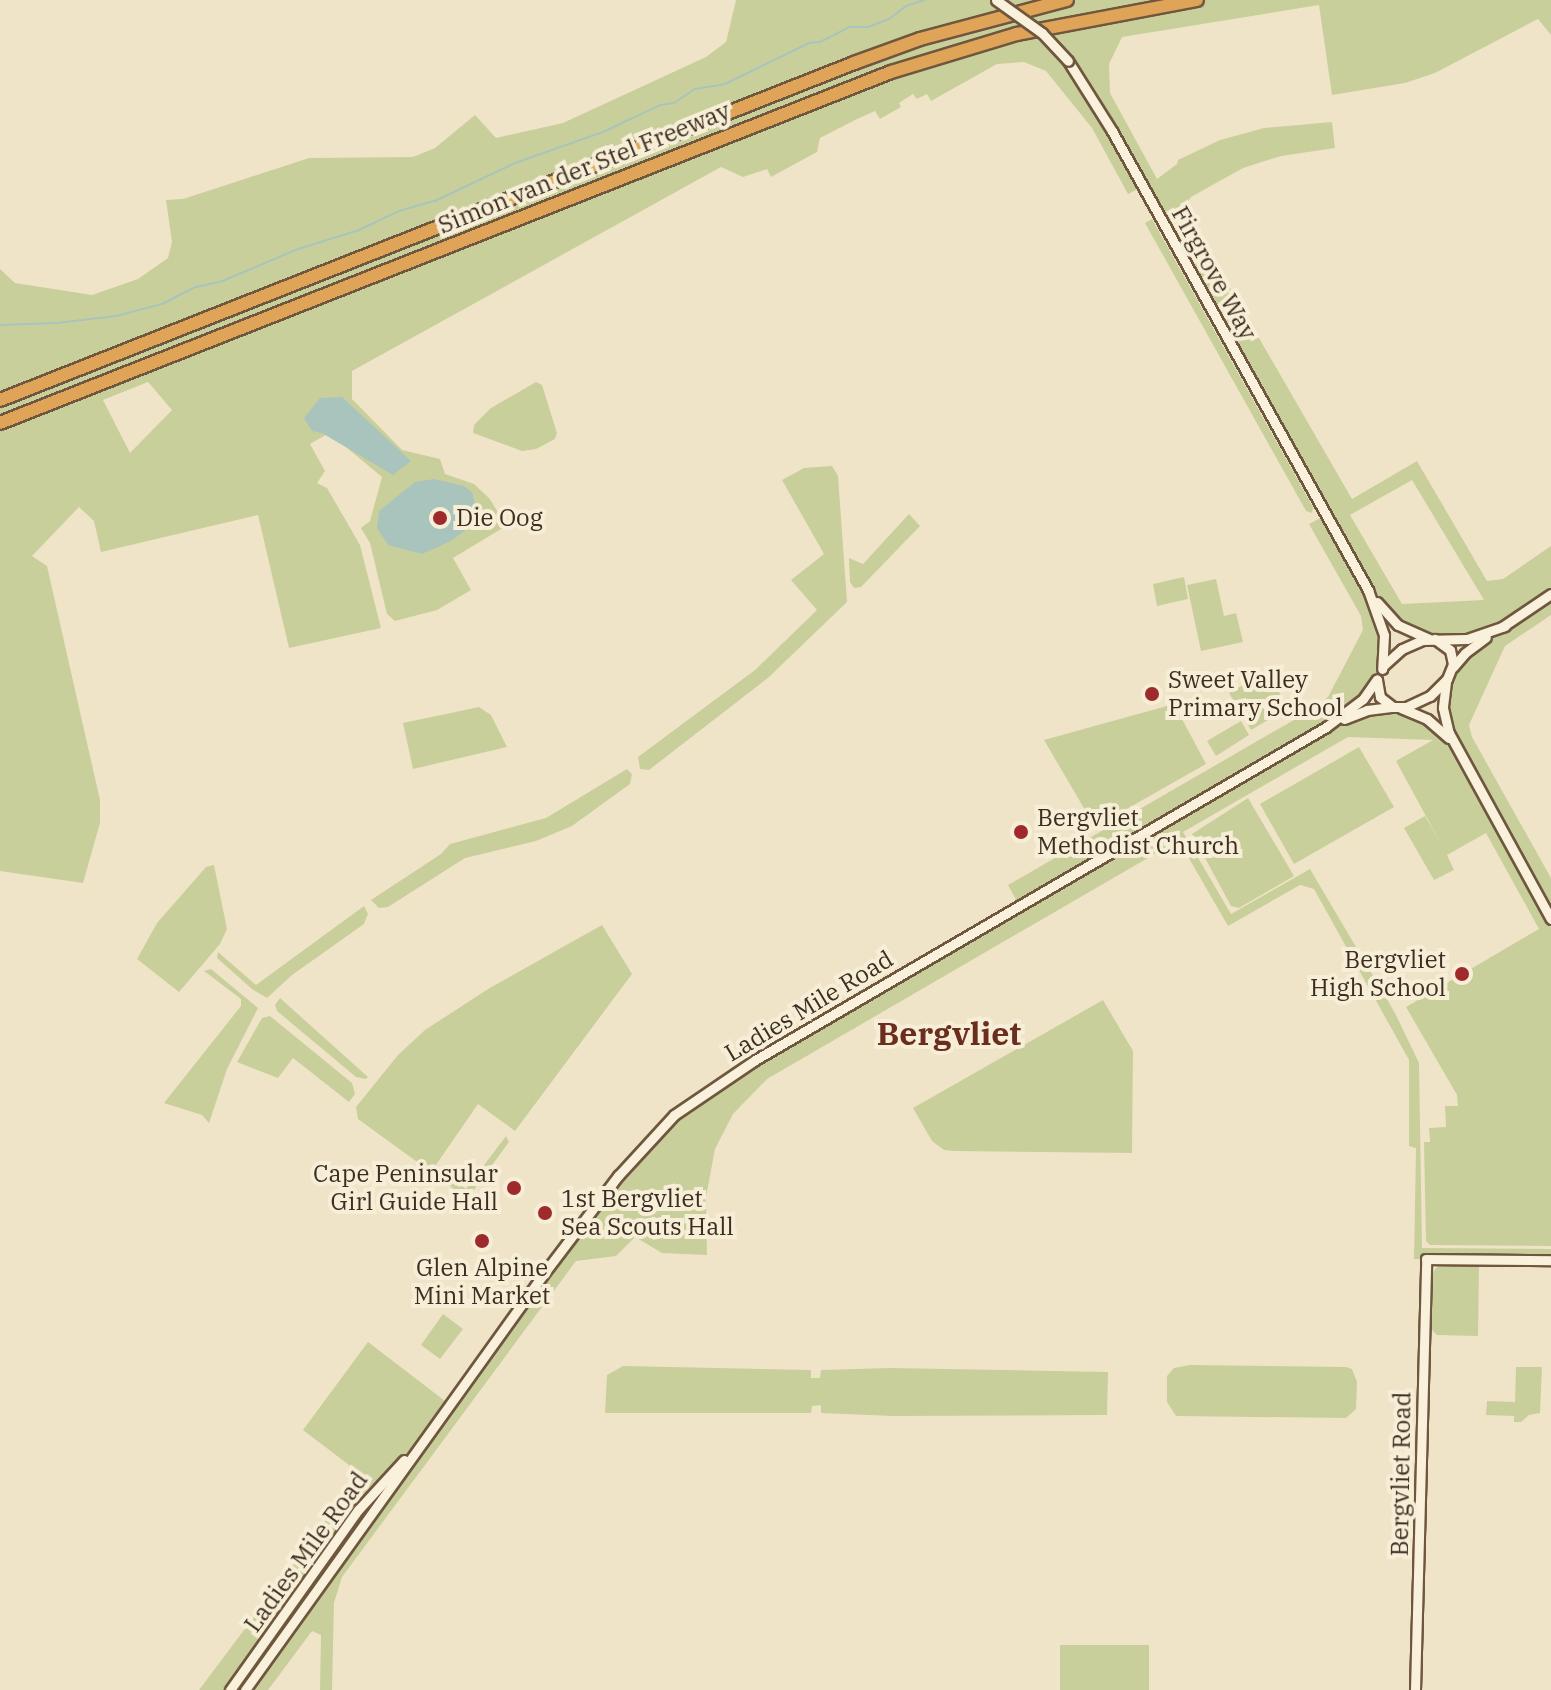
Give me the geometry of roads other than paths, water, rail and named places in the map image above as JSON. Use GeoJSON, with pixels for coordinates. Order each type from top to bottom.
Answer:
{"type":"FeatureCollection","features":[{"type":"Feature","properties":{"kind":"highway","name":"Simon van der Stel Freeway"},"geometry":{"type":"LineString","coordinates":[[0,400],[854,63],[920,39],[1067,0]]}},
{"type":"Feature","properties":{"kind":"highway","name":"Simon van der Stel Freeway"},"geometry":{"type":"LineString","coordinates":[[0,423],[891,72],[1017,34],[1197,0]]}},
{"type":"Feature","properties":{"kind":"main road","name":"Firgrove Way"},"geometry":{"type":"LineString","coordinates":[[996,0],[1042,33],[1068,61],[1093,97],[1368,590],[1384,635],[1379,674]]}},
{"type":"Feature","properties":{"kind":"main road","name":"Firgrove Way"},"geometry":{"type":"LineString","coordinates":[[1368,590],[1398,625],[1432,639]]}},
{"type":"Feature","properties":{"kind":"main road"},"geometry":{"type":"LineString","coordinates":[[1397,707],[1430,696],[1467,651],[1551,594]]}},
{"type":"Feature","properties":{"kind":"main road"},"geometry":{"type":"LineString","coordinates":[[1456,747],[1432,722],[1380,697],[1379,674],[1402,649],[1432,639],[1467,639],[1505,626]]}},
{"type":"Feature","properties":{"kind":"main road"},"geometry":{"type":"LineString","coordinates":[[1432,639],[1450,650],[1444,713],[1456,747],[1551,919]]}},
{"type":"Feature","properties":{"kind":"main road","name":"Ladies Mile Road"},"geometry":{"type":"LineString","coordinates":[[1326,727],[1359,702],[1379,674]]}},
{"type":"Feature","properties":{"kind":"main road","name":"Ladies Mile Road"},"geometry":{"type":"LineString","coordinates":[[245,1690],[420,1444],[618,1176],[674,1115],[755,1060],[1326,727],[1360,712],[1397,707]]}},
{"type":"Feature","properties":{"kind":"main road","name":"Bergvliet Road"},"geometry":{"type":"LineString","coordinates":[[1415,1690],[1426,1259],[1551,1260]]}},
{"type":"Feature","properties":{"kind":"main road","name":"Ladies Mile Road"},"geometry":{"type":"LineString","coordinates":[[230,1690],[358,1510],[420,1444]]}},
{"type":"Feature","properties":{"kind":"water"},"geometry":{"type":"Polygon","coordinates":[[[342,397],[411,461],[393,475],[322,433],[312,431],[304,418],[320,398],[342,397]]]}},
{"type":"Feature","properties":{"kind":"water","name":"Die Oog"},"geometry":{"type":"Polygon","coordinates":[[[434,479],[464,486],[472,492],[476,508],[471,526],[451,541],[422,554],[388,545],[377,528],[379,511],[415,482],[434,479]]]}},
{"type":"Feature","properties":{"kind":"waterway"},"geometry":{"type":"LineString","coordinates":[[0,325],[57,323],[116,316],[162,304],[196,287],[220,282],[298,249],[359,230],[399,211],[435,201],[515,163],[603,132],[660,105],[674,103],[695,89],[725,84],[809,43],[820,42],[849,27],[868,27],[889,19],[906,6],[925,0]]}},
{"type":"Feature","properties":{"kind":"place","name":"Die Oog"},"geometry":{"type":"Point","coordinates":[440,518]}},
{"type":"Feature","properties":{"kind":"place","name":"Sweet Valley Primary School"},"geometry":{"type":"Point","coordinates":[1152,694]}},
{"type":"Feature","properties":{"kind":"place","name":"Bergvliet Methodist Church"},"geometry":{"type":"Point","coordinates":[1021,832]}},
{"type":"Feature","properties":{"kind":"place","name":"Bergvliet High School"},"geometry":{"type":"Point","coordinates":[1462,974]}},
{"type":"Feature","properties":{"kind":"place","name":"Cape Peninsular Girl Guide Hall"},"geometry":{"type":"Point","coordinates":[514,1188]}},
{"type":"Feature","properties":{"kind":"place","name":"1st Bergvliet Sea Scouts Hall"},"geometry":{"type":"Point","coordinates":[545,1213]}},
{"type":"Feature","properties":{"kind":"place","name":"Glen Alpine Mini Market"},"geometry":{"type":"Point","coordinates":[482,1241]}},
{"type":"Feature","properties":{"kind":"district","name":"Bergvliet"},"geometry":{"type":"Point","coordinates":[949,1033]}}]}
